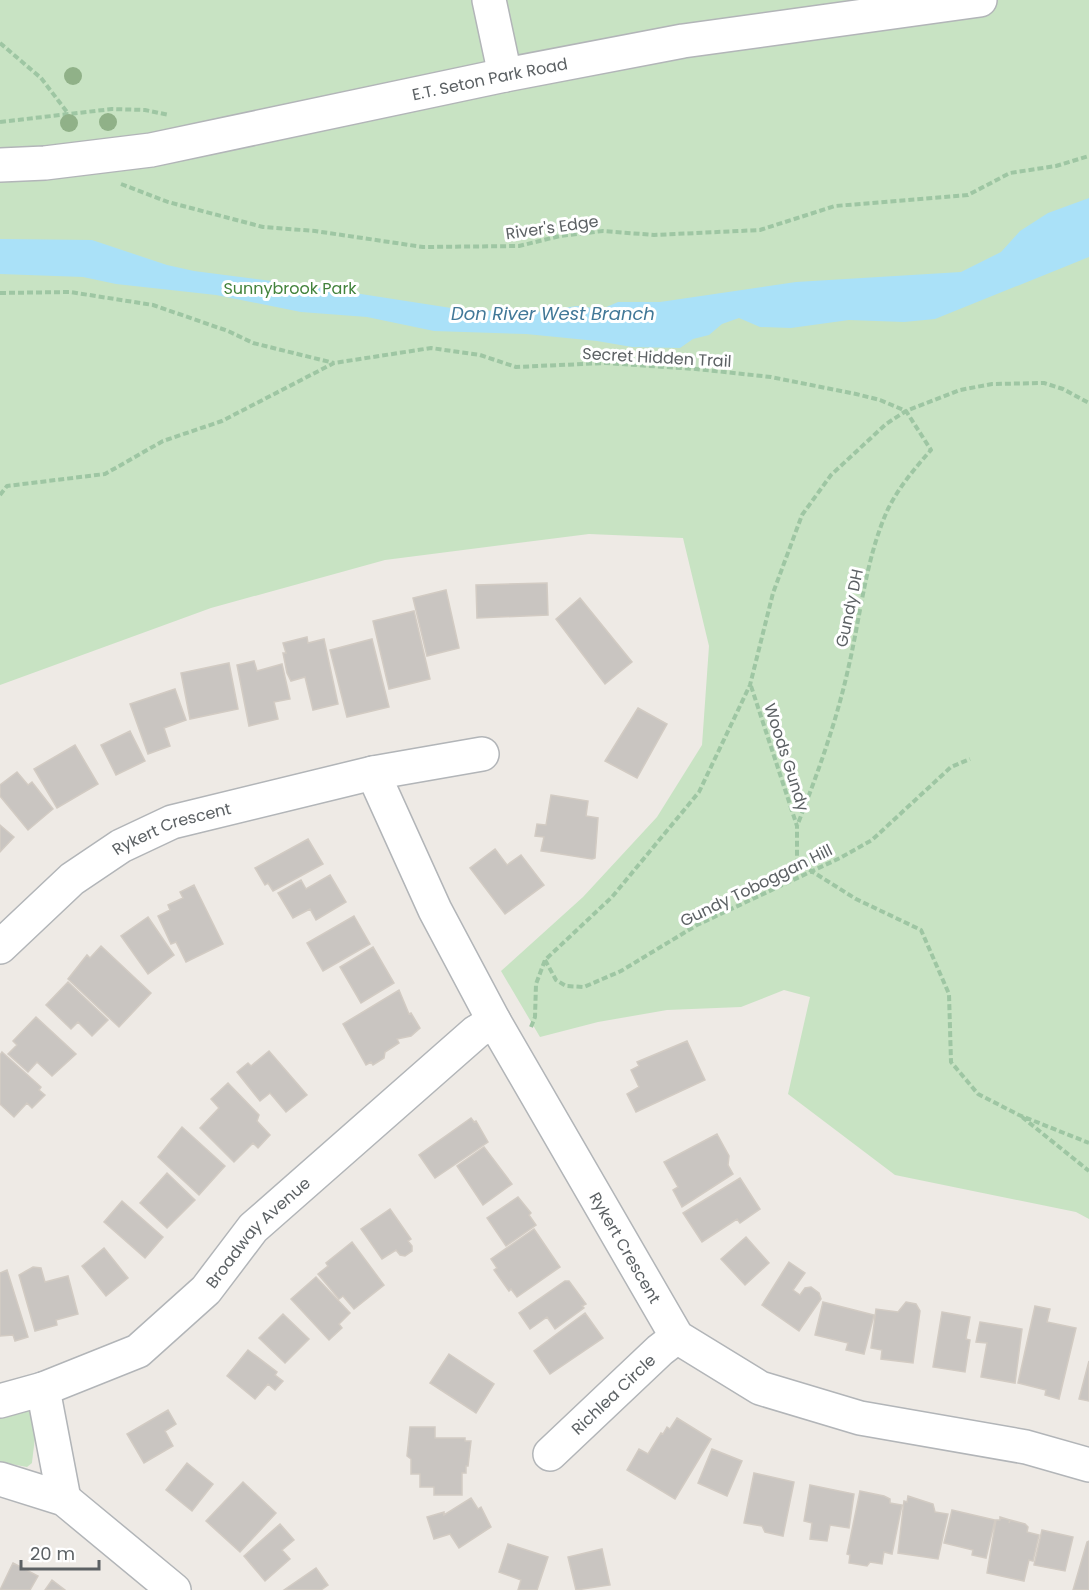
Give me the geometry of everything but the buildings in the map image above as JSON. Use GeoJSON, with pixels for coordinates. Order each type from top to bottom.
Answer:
{"type":"FeatureCollection","features":[{"type":"Feature","properties":{"kind":"street"},"geometry":{"type":"LineString","coordinates":[[489,0],[505,75]]}},
{"type":"Feature","properties":{"kind":"street","name":"E.T. Seton Park Road"},"geometry":{"type":"LineString","coordinates":[[0,165],[105,157],[151,150],[505,75],[683,41],[980,0]]}},
{"type":"Feature","properties":{"kind":"street","name":"Rykert Crescent"},"geometry":{"type":"LineString","coordinates":[[0,947],[72,879],[121,846],[172,822],[374,773],[482,754]]}},
{"type":"Feature","properties":{"kind":"street","name":"Rykert Crescent"},"geometry":{"type":"LineString","coordinates":[[374,773],[435,910],[494,1021],[677,1337],[760,1388],[860,1418],[1026,1447],[1089,1466]]}},
{"type":"Feature","properties":{"kind":"street","name":"Broadway Avenue"},"geometry":{"type":"LineString","coordinates":[[0,1401],[43,1389],[138,1351],[206,1290],[253,1228],[477,1032],[494,1021]]}},
{"type":"Feature","properties":{"kind":"street","name":"Richlea Circle"},"geometry":{"type":"LineString","coordinates":[[550,1454],[660,1350],[677,1337]]}},
{"type":"Feature","properties":{"kind":"street"},"geometry":{"type":"LineString","coordinates":[[43,1389],[64,1499]]}},
{"type":"Feature","properties":{"kind":"street"},"geometry":{"type":"LineString","coordinates":[[0,1479],[64,1499],[174,1590]]}},
{"type":"Feature","properties":{"kind":"path"},"geometry":{"type":"LineString","coordinates":[[0,42],[41,78],[68,113]]}},
{"type":"Feature","properties":{"kind":"path"},"geometry":{"type":"LineString","coordinates":[[0,122],[112,109],[145,110],[168,115],[177,113]]}},
{"type":"Feature","properties":{"kind":"path","name":"River's Edge"},"geometry":{"type":"LineString","coordinates":[[105,157],[111,179],[135,191],[187,207],[262,227],[436,247],[519,246],[560,236],[603,231],[654,235],[759,230],[835,206],[968,195],[1010,173],[1056,166],[1089,156]]}},
{"type":"Feature","properties":{"kind":"path","name":"Secret Hidden Trail"},"geometry":{"type":"LineString","coordinates":[[0,293],[70,292],[153,305],[228,331],[253,343],[334,363]]}},
{"type":"Feature","properties":{"kind":"path","name":"Secret Hidden Trail"},"geometry":{"type":"LineString","coordinates":[[0,495],[7,486],[105,474],[163,441],[222,421],[334,363],[430,348],[480,356],[516,367],[606,363],[771,377],[872,398],[906,411]]}},
{"type":"Feature","properties":{"kind":"path"},"geometry":{"type":"LineString","coordinates":[[494,1021],[514,1034],[525,1035],[535,1017],[536,984],[545,960],[612,897],[699,792],[750,685],[773,593],[802,515],[831,475],[867,440],[906,411],[960,390],[992,384],[1022,382],[1058,387],[1089,403]]}},
{"type":"Feature","properties":{"kind":"path","name":"Gundy DH"},"geometry":{"type":"LineString","coordinates":[[797,826],[827,752],[849,665],[867,577],[888,510],[908,477],[931,450],[906,411]]}},
{"type":"Feature","properties":{"kind":"path","name":"Woods Gundy"},"geometry":{"type":"LineString","coordinates":[[750,685],[797,826],[797,862],[856,899],[921,930],[949,994],[951,1062],[978,1094],[1019,1115],[1089,1143]]}},
{"type":"Feature","properties":{"kind":"path","name":"Gundy Toboggan Hill"},"geometry":{"type":"LineString","coordinates":[[545,960],[556,980],[566,986],[584,987],[621,971],[697,925],[872,840],[951,767],[970,759]]}},
{"type":"Feature","properties":{"kind":"path"},"geometry":{"type":"LineString","coordinates":[[1019,1115],[1089,1171]]}},
{"type":"Feature","properties":{"kind":"green space","name":"Sunnybrook Park"},"geometry":{"type":"Polygon","coordinates":[[[0,0],[1089,0],[1089,1219],[1076,1212],[895,1175],[788,1094],[810,997],[784,990],[741,1007],[667,1010],[598,1022],[540,1037],[501,971],[583,897],[657,817],[702,745],[709,646],[683,538],[589,534],[385,560],[211,608],[0,685],[0,0]]]}},
{"type":"Feature","properties":{"kind":"green space"},"geometry":{"type":"Polygon","coordinates":[[[25,1408],[36,1412],[32,1463],[27,1467],[0,1462],[0,1416],[25,1408]]]}},
{"type":"Feature","properties":{"kind":"water","name":"Don River West Branch"},"geometry":{"type":"Polygon","coordinates":[[[1089,198],[1089,257],[935,319],[904,322],[849,320],[791,328],[760,327],[739,318],[722,324],[709,335],[693,339],[680,348],[632,347],[526,334],[434,331],[367,317],[301,312],[216,295],[116,284],[83,277],[0,274],[0,239],[92,240],[167,265],[194,271],[464,310],[535,312],[577,306],[602,309],[618,302],[660,302],[796,282],[961,272],[1001,252],[1020,231],[1048,213],[1089,198]]]}}]}
